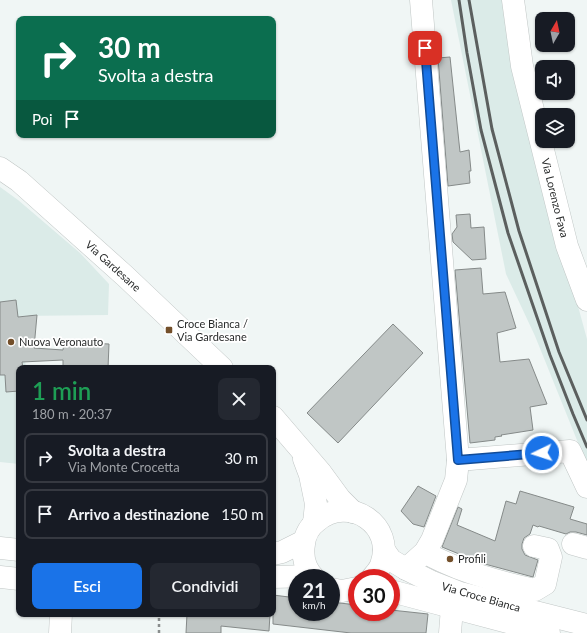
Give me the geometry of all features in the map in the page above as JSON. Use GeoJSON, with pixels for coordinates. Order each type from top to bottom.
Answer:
{"type":"FeatureCollection","features":[{"type":"Feature","properties":{"kind":"street"},"geometry":{"type":"LineString","coordinates":[[406,569],[425,552],[432,540],[456,480],[458,460],[421,0]]}},
{"type":"Feature","properties":{"kind":"street","name":"Via Lorenzo Fava"},"geometry":{"type":"LineString","coordinates":[[513,0],[522,66],[567,246],[587,300]]}},
{"type":"Feature","properties":{"kind":"street","name":"Via Gardesane"},"geometry":{"type":"LineString","coordinates":[[0,168],[20,181],[219,365]]}},
{"type":"Feature","properties":{"kind":"street"},"geometry":{"type":"LineString","coordinates":[[276,420],[321,473],[340,499],[354,512]]}},
{"type":"Feature","properties":{"kind":"street"},"geometry":{"type":"LineString","coordinates":[[301,451],[310,475],[316,504],[303,550],[308,569]]}},
{"type":"Feature","properties":{"kind":"street"},"geometry":{"type":"LineString","coordinates":[[458,460],[570,451],[587,487]]}},
{"type":"Feature","properties":{"kind":"street","name":"Via Croce Bianca"},"geometry":{"type":"LineString","coordinates":[[276,553],[282,552],[309,532],[322,516],[343,510],[354,512],[372,522],[378,530],[384,550],[391,560],[432,582],[460,593],[587,625]]}},
{"type":"Feature","properties":{"kind":"street","name":"Via Croce Bianca"},"geometry":{"type":"LineString","coordinates":[[425,552],[434,558],[479,576],[504,584],[535,590],[545,584],[551,557],[548,549],[534,546]]}},
{"type":"Feature","properties":{"kind":"street"},"geometry":{"type":"LineString","coordinates":[[0,548],[16,550]]}},
{"type":"Feature","properties":{"kind":"street"},"geometry":{"type":"LineString","coordinates":[[379,569],[381,566],[384,550]]}},
{"type":"Feature","properties":{"kind":"street"},"geometry":{"type":"LineString","coordinates":[[0,577],[16,579]]}},
{"type":"Feature","properties":{"kind":"street"},"geometry":{"type":"LineString","coordinates":[[276,577],[288,577]]}},
{"type":"Feature","properties":{"kind":"street","name":"Via Croce Bianca"},"geometry":{"type":"LineString","coordinates":[[400,594],[550,633]]}},
{"type":"Feature","properties":{"kind":"street"},"geometry":{"type":"LineString","coordinates":[[450,633],[452,608]]}},
{"type":"Feature","properties":{"kind":"street"},"geometry":{"type":"LineString","coordinates":[[60,633],[61,617]]}},
{"type":"Feature","properties":{"kind":"path"},"geometry":{"type":"LineString","coordinates":[[158,633],[159,617]]}},
{"type":"Feature","properties":{"kind":"shaded area"},"geometry":{"type":"Polygon","coordinates":[[[451,0],[507,0],[535,141],[535,148],[536,148],[541,171],[587,339],[587,465],[535,336],[506,274],[451,0]]]}},
{"type":"Feature","properties":{"kind":"shaded area","name":"Nuova Veronauto"},"geometry":{"type":"Polygon","coordinates":[[[0,187],[18,200],[80,253],[109,284],[108,315],[19,316],[26,365],[16,365],[16,464],[0,462],[0,187]]]}},
{"type":"Feature","properties":{"kind":"building"},"geometry":{"type":"Polygon","coordinates":[[[450,57],[460,152],[469,150],[471,171],[469,171],[470,183],[448,186],[438,58],[450,57]]]}},
{"type":"Feature","properties":{"kind":"building"},"geometry":{"type":"Polygon","coordinates":[[[470,214],[471,228],[484,227],[486,259],[472,260],[453,242],[452,234],[457,227],[456,215],[470,214]]]}},
{"type":"Feature","properties":{"kind":"building"},"geometry":{"type":"Polygon","coordinates":[[[481,268],[483,294],[505,292],[516,328],[497,333],[500,362],[529,359],[547,404],[530,407],[533,430],[501,435],[502,436],[495,437],[495,440],[470,443],[455,270],[481,268]]]}},
{"type":"Feature","properties":{"kind":"building"},"geometry":{"type":"Polygon","coordinates":[[[16,300],[18,317],[37,315],[34,348],[63,350],[64,342],[109,344],[108,365],[63,365],[63,360],[22,362],[22,365],[16,365],[16,391],[6,392],[5,375],[0,375],[0,302],[16,300]]]}},
{"type":"Feature","properties":{"kind":"building"},"geometry":{"type":"Polygon","coordinates":[[[393,324],[423,353],[338,443],[307,413],[393,324]]]}},
{"type":"Feature","properties":{"kind":"building"},"geometry":{"type":"Polygon","coordinates":[[[418,486],[436,496],[424,527],[413,524],[401,511],[418,486]]]}},
{"type":"Feature","properties":{"kind":"building"},"geometry":{"type":"Polygon","coordinates":[[[520,491],[574,507],[570,519],[587,524],[587,535],[576,532],[566,534],[533,525],[530,534],[524,538],[522,549],[525,555],[538,560],[533,577],[481,563],[442,547],[458,507],[462,509],[457,525],[495,541],[506,501],[516,504],[520,491]]]}},
{"type":"Feature","properties":{"kind":"building"},"geometry":{"type":"Polygon","coordinates":[[[276,595],[288,597],[288,621],[340,621],[340,603],[348,604],[348,621],[400,621],[400,611],[428,614],[426,633],[351,633],[273,624],[273,617],[276,617],[276,595]]]}},
{"type":"Feature","properties":{"kind":"building"},"geometry":{"type":"Polygon","coordinates":[[[187,617],[270,617],[269,631],[221,626],[221,633],[186,633],[187,617]]]}},
{"type":"Feature","properties":{"kind":"railway"},"geometry":{"type":"LineString","coordinates":[[459,0],[481,130],[508,233],[550,355],[587,447]]}},
{"type":"Feature","properties":{"kind":"railway"},"geometry":{"type":"LineString","coordinates":[[469,0],[492,129],[519,231],[559,352],[587,420]]}},
{"type":"Feature","properties":{"kind":"place","name":"Croce Bianca / Via Gardesane"},"geometry":{"type":"Point","coordinates":[169,330]}},
{"type":"Feature","properties":{"kind":"place","name":"Nuova Veronauto"},"geometry":{"type":"Point","coordinates":[11,342]}},
{"type":"Feature","properties":{"kind":"place","name":"Profili"},"geometry":{"type":"Point","coordinates":[450,559]}},
{"type":"Feature","properties":{"kind":"route"},"geometry":{"type":"LineString","coordinates":[[425,48],[458,460],[542,453]]}}]}
